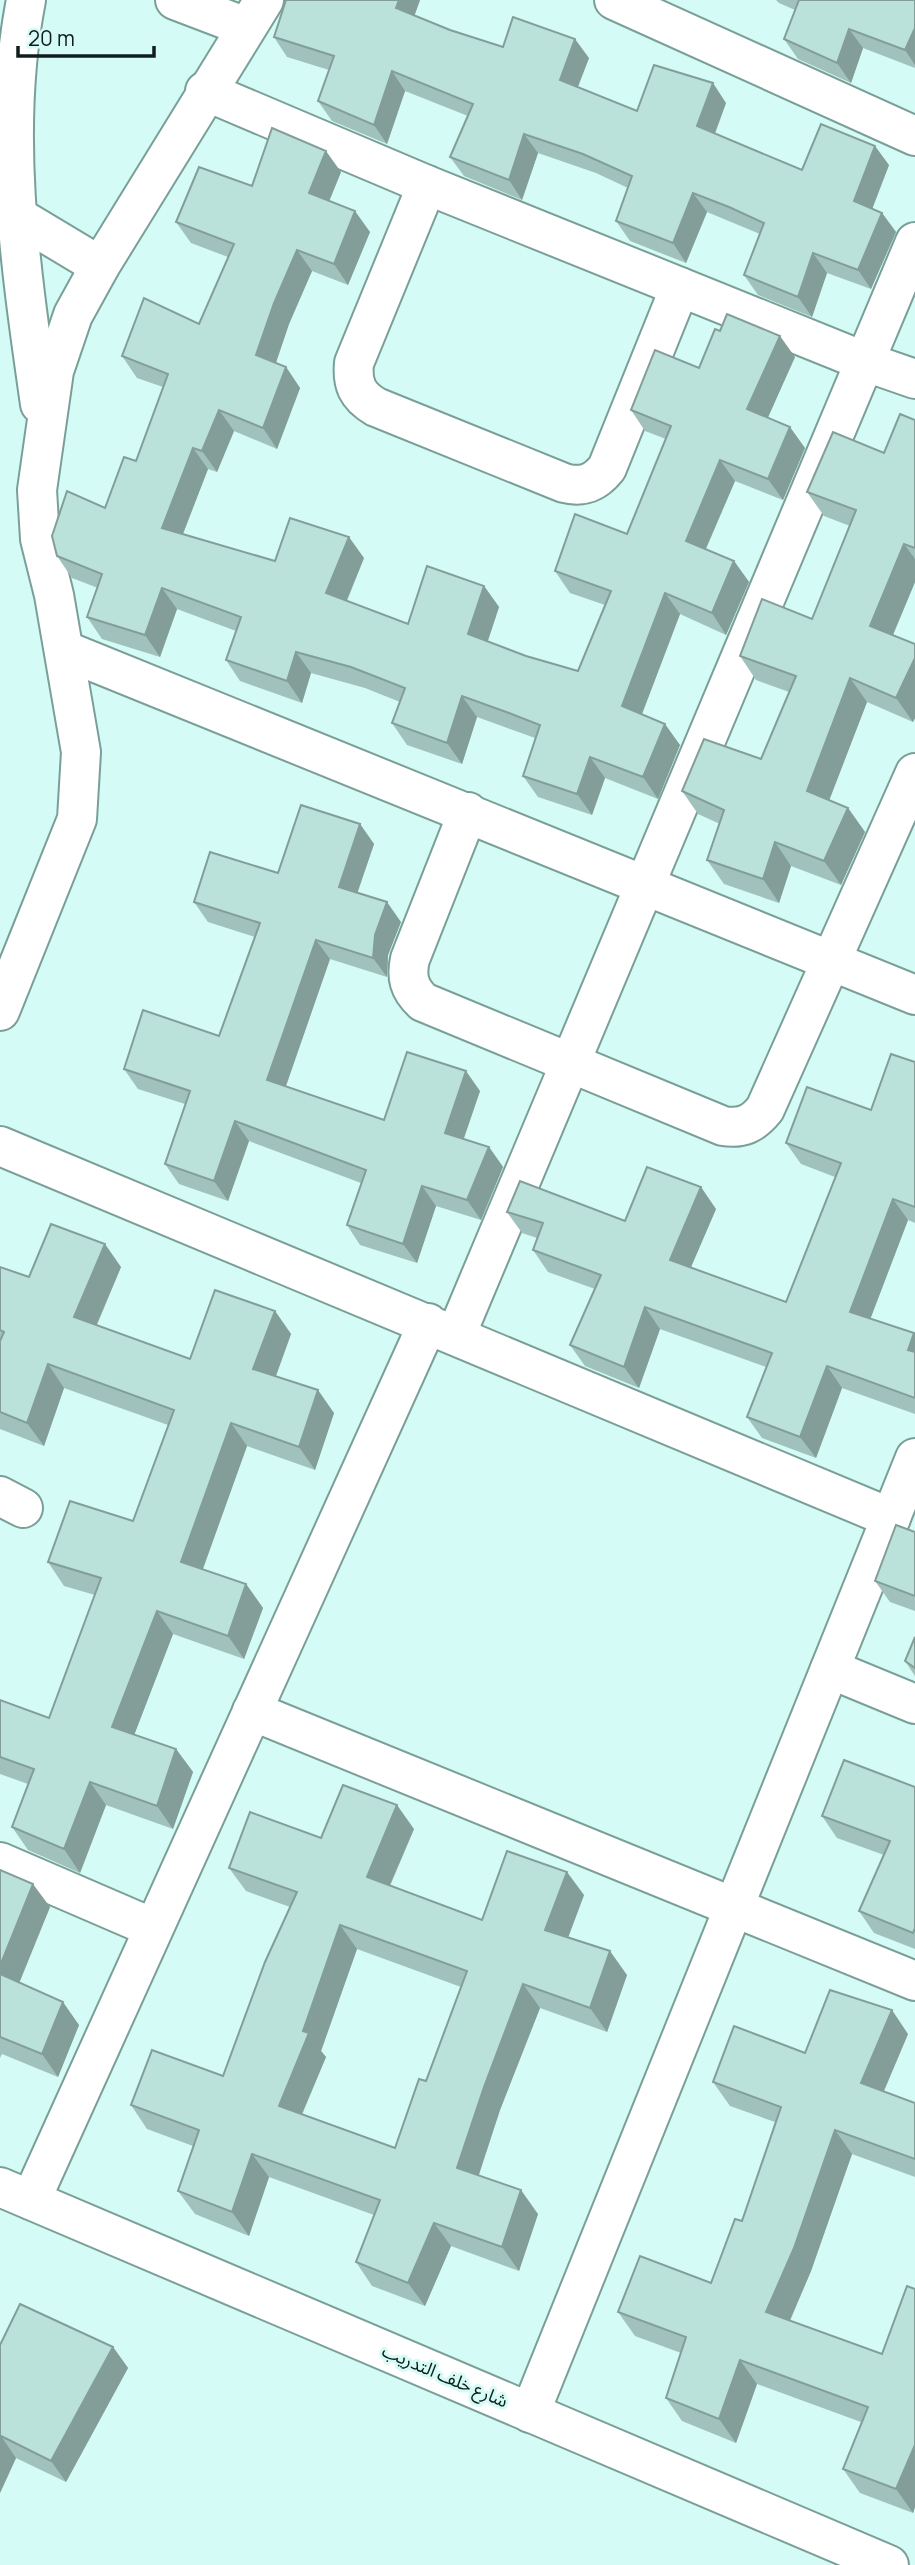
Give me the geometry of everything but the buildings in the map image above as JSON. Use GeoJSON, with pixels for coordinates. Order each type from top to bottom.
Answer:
{"type":"FeatureCollection","features":[{"type":"Feature","properties":{"kind":"street"},"geometry":{"type":"LineString","coordinates":[[26,0],[17,34],[9,121],[6,209],[44,432]]}},
{"type":"Feature","properties":{"kind":"street"},"geometry":{"type":"LineString","coordinates":[[0,1011],[77,819],[81,752],[64,650],[40,539],[37,490],[54,371],[73,314],[205,91],[255,13],[175,0]]}},
{"type":"Feature","properties":{"kind":"street"},"geometry":{"type":"LineString","coordinates":[[627,3],[915,136]]}},
{"type":"Feature","properties":{"kind":"street"},"geometry":{"type":"LineString","coordinates":[[205,91],[427,185],[866,362],[915,379]]}},
{"type":"Feature","properties":{"kind":"street"},"geometry":{"type":"LineString","coordinates":[[427,185],[354,363],[356,389],[364,400],[376,407],[564,483],[587,484],[599,478],[607,468],[680,287]]}},
{"type":"Feature","properties":{"kind":"street"},"geometry":{"type":"LineString","coordinates":[[6,209],[100,266]]}},
{"type":"Feature","properties":{"kind":"street"},"geometry":{"type":"LineString","coordinates":[[15,2194],[153,1928],[252,1711],[571,1063],[915,242]]}},
{"type":"Feature","properties":{"kind":"street"},"geometry":{"type":"LineString","coordinates":[[64,650],[915,995]]}},
{"type":"Feature","properties":{"kind":"street"},"geometry":{"type":"LineString","coordinates":[[468,812],[410,959],[409,984],[423,1002],[723,1126],[745,1126],[757,1120],[765,1109],[915,773]]}},
{"type":"Feature","properties":{"kind":"street"},"geometry":{"type":"LineString","coordinates":[[0,1146],[891,1518]]}},
{"type":"Feature","properties":{"kind":"street"},"geometry":{"type":"LineString","coordinates":[[530,2413],[915,1458]]}},
{"type":"Feature","properties":{"kind":"street"},"geometry":{"type":"LineString","coordinates":[[830,1669],[915,1704]]}},
{"type":"Feature","properties":{"kind":"street"},"geometry":{"type":"LineString","coordinates":[[252,1711],[915,1981]]}},
{"type":"Feature","properties":{"kind":"street"},"geometry":{"type":"LineString","coordinates":[[0,1862],[153,1928]]}},
{"type":"Feature","properties":{"kind":"street","name":"شارع خلف التدريب"},"geometry":{"type":"LineString","coordinates":[[15,2194],[889,2565]]}}]}
